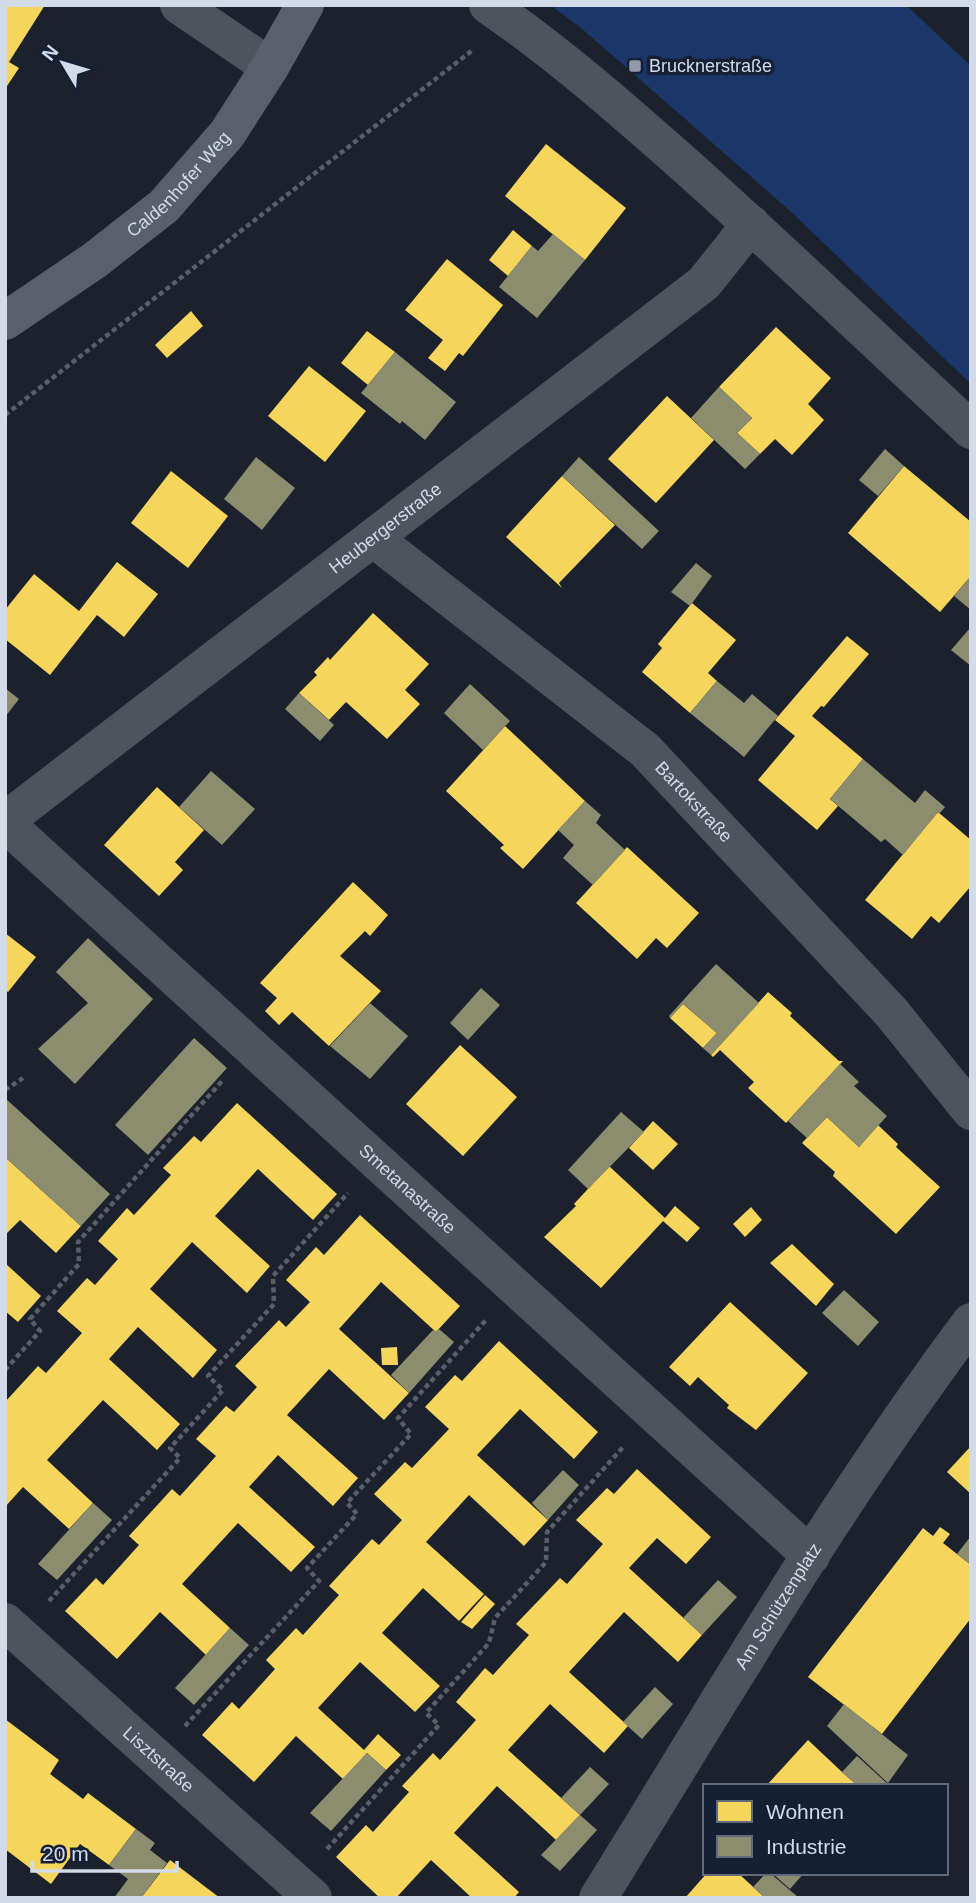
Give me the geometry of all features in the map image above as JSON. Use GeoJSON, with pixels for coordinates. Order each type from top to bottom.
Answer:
{"type":"FeatureCollection","features":[{"type":"Feature","properties":{"kind":"main road","name":"Caldenhofer Weg"},"geometry":{"type":"LineString","coordinates":[[5,321],[95,260],[164,206],[227,134],[270,67],[305,5]]}},
{"type":"Feature","properties":{"kind":"street"},"geometry":{"type":"LineString","coordinates":[[179,5],[270,67]]}},
{"type":"Feature","properties":{"kind":"street"},"geometry":{"type":"LineString","coordinates":[[499,13],[609,97],[751,224],[971,430]]}},
{"type":"Feature","properties":{"kind":"street","name":"Heubergerstraße"},"geometry":{"type":"LineString","coordinates":[[5,822],[704,284],[751,224]]}},
{"type":"Feature","properties":{"kind":"street","name":"Bartokstraße"},"geometry":{"type":"LineString","coordinates":[[373,538],[645,750],[891,1013],[971,1111]]}},
{"type":"Feature","properties":{"kind":"street","name":"Smetanastraße"},"geometry":{"type":"LineString","coordinates":[[5,822],[811,1556]]}},
{"type":"Feature","properties":{"kind":"street","name":"Am Schützenplatz"},"geometry":{"type":"LineString","coordinates":[[598,1898],[811,1556],[927,1381],[971,1322]]}},
{"type":"Feature","properties":{"kind":"street","name":"Lisztstraße"},"geometry":{"type":"LineString","coordinates":[[12,1628],[305,1890]]}},
{"type":"Feature","properties":{"kind":"path"},"geometry":{"type":"LineString","coordinates":[[5,415],[499,13]]}},
{"type":"Feature","properties":{"kind":"path"},"geometry":{"type":"LineString","coordinates":[[5,1370],[40,1331],[30,1319],[79,1264],[78,1242],[252,1048]]}},
{"type":"Feature","properties":{"kind":"path"},"geometry":{"type":"LineString","coordinates":[[5,1090],[23,1078]]}},
{"type":"Feature","properties":{"kind":"path"},"geometry":{"type":"LineString","coordinates":[[12,1628],[180,1458],[170,1448],[223,1390],[208,1376],[274,1304],[273,1276],[376,1161]]}},
{"type":"Feature","properties":{"kind":"path"},"geometry":{"type":"LineString","coordinates":[[156,1757],[319,1581],[307,1569],[357,1514],[346,1503],[411,1433],[398,1418],[514,1288]]}},
{"type":"Feature","properties":{"kind":"path"},"geometry":{"type":"LineString","coordinates":[[305,1890],[439,1725],[426,1713],[489,1643],[495,1618],[546,1562],[547,1532],[653,1414]]}},
{"type":"Feature","properties":{"kind":"shaded area"},"geometry":{"type":"Polygon","coordinates":[[[550,5],[906,5],[971,66],[971,384],[788,209],[580,27],[550,5]]]}},
{"type":"Feature","properties":{"kind":"building: Wohnen"},"geometry":{"type":"Polygon","coordinates":[[[5,5],[45,5],[9,62],[19,68],[5,89],[5,5]]]}},
{"type":"Feature","properties":{"kind":"building: Wohnen"},"geometry":{"type":"Polygon","coordinates":[[[546,144],[626,208],[585,260],[505,196],[546,144]]]}},
{"type":"Feature","properties":{"kind":"building: Wohnen"},"geometry":{"type":"Polygon","coordinates":[[[513,230],[532,246],[508,276],[489,260],[513,230]]]}},
{"type":"Feature","properties":{"kind":"building: Wohnen"},"geometry":{"type":"Polygon","coordinates":[[[447,259],[503,305],[463,356],[459,353],[445,371],[428,358],[443,340],[405,310],[447,259]]]}},
{"type":"Feature","properties":{"kind":"building: Wohnen"},"geometry":{"type":"Polygon","coordinates":[[[191,311],[203,326],[167,358],[155,345],[191,311]]]}},
{"type":"Feature","properties":{"kind":"building: Wohnen"},"geometry":{"type":"Polygon","coordinates":[[[776,327],[831,378],[808,404],[824,420],[792,455],[775,439],[760,454],[737,433],[752,418],[719,387],[776,327]]]}},
{"type":"Feature","properties":{"kind":"building: Wohnen"},"geometry":{"type":"Polygon","coordinates":[[[367,331],[395,352],[368,385],[341,363],[367,331]]]}},
{"type":"Feature","properties":{"kind":"building: Wohnen"},"geometry":{"type":"Polygon","coordinates":[[[309,366],[366,411],[325,462],[268,416],[309,366]]]}},
{"type":"Feature","properties":{"kind":"building: Wohnen"},"geometry":{"type":"Polygon","coordinates":[[[667,396],[714,440],[656,503],[608,459],[667,396]]]}},
{"type":"Feature","properties":{"kind":"building: Wohnen"},"geometry":{"type":"Polygon","coordinates":[[[904,466],[971,522],[971,576],[940,612],[848,533],[904,466]]]}},
{"type":"Feature","properties":{"kind":"building: Wohnen"},"geometry":{"type":"Polygon","coordinates":[[[171,471],[228,516],[188,568],[131,523],[171,471]]]}},
{"type":"Feature","properties":{"kind":"building: Wohnen"},"geometry":{"type":"Polygon","coordinates":[[[562,476],[615,525],[559,583],[562,588],[506,537],[562,476]]]}},
{"type":"Feature","properties":{"kind":"building: Wohnen"},"geometry":{"type":"Polygon","coordinates":[[[117,562],[158,594],[124,637],[97,615],[50,675],[5,639],[5,610],[34,574],[79,611],[117,562]]]}},
{"type":"Feature","properties":{"kind":"building: Wohnen"},"geometry":{"type":"Polygon","coordinates":[[[692,603],[736,640],[708,673],[717,681],[690,713],[642,672],[662,648],[658,644],[692,603]]]}},
{"type":"Feature","properties":{"kind":"building: Wohnen"},"geometry":{"type":"Polygon","coordinates":[[[373,613],[429,664],[405,690],[420,704],[387,739],[346,702],[329,720],[299,693],[317,675],[314,672],[328,657],[330,660],[373,613]]]}},
{"type":"Feature","properties":{"kind":"building: Wohnen"},"geometry":{"type":"Polygon","coordinates":[[[847,636],[869,654],[824,707],[821,706],[812,716],[863,759],[830,799],[838,806],[817,830],[758,780],[795,736],[775,720],[847,636]]]}},
{"type":"Feature","properties":{"kind":"building: Wohnen"},"geometry":{"type":"Polygon","coordinates":[[[505,726],[585,801],[523,869],[500,848],[504,845],[446,791],[505,726]]]}},
{"type":"Feature","properties":{"kind":"building: Wohnen"},"geometry":{"type":"Polygon","coordinates":[[[157,787],[204,830],[175,862],[183,870],[159,896],[104,845],[157,787]]]}},
{"type":"Feature","properties":{"kind":"building: Wohnen"},"geometry":{"type":"Polygon","coordinates":[[[938,812],[971,840],[971,886],[939,923],[931,916],[912,939],[865,900],[938,812]]]}},
{"type":"Feature","properties":{"kind":"building: Wohnen"},"geometry":{"type":"Polygon","coordinates":[[[627,847],[699,913],[667,948],[656,938],[637,959],[576,903],[627,847]]]}},
{"type":"Feature","properties":{"kind":"building: Wohnen"},"geometry":{"type":"Polygon","coordinates":[[[353,882],[388,915],[370,936],[365,931],[340,956],[381,991],[329,1046],[292,1012],[279,1025],[265,1011],[277,998],[260,983],[353,882]]]}},
{"type":"Feature","properties":{"kind":"building: Wohnen"},"geometry":{"type":"Polygon","coordinates":[[[5,933],[36,957],[8,992],[5,990],[5,933]]]}},
{"type":"Feature","properties":{"kind":"building: Wohnen"},"geometry":{"type":"Polygon","coordinates":[[[768,992],[792,1013],[790,1016],[839,1061],[843,1061],[786,1123],[748,1088],[754,1082],[720,1050],[713,1057],[711,1055],[768,992]]]}},
{"type":"Feature","properties":{"kind":"building: Wohnen"},"geometry":{"type":"Polygon","coordinates":[[[683,1004],[717,1033],[703,1048],[670,1018],[683,1004]]]}},
{"type":"Feature","properties":{"kind":"building: Wohnen"},"geometry":{"type":"Polygon","coordinates":[[[460,1045],[517,1097],[463,1156],[406,1104],[460,1045]]]}},
{"type":"Feature","properties":{"kind":"building: Wohnen"},"geometry":{"type":"Polygon","coordinates":[[[237,1103],[337,1194],[313,1220],[258,1169],[215,1216],[270,1266],[247,1293],[192,1242],[150,1289],[217,1350],[193,1378],[138,1327],[109,1359],[180,1424],[157,1450],[103,1400],[47,1460],[93,1503],[69,1529],[23,1487],[5,1507],[5,1402],[38,1366],[46,1373],[82,1333],[57,1311],[87,1278],[95,1285],[118,1259],[98,1241],[127,1208],[134,1215],[171,1175],[163,1168],[194,1136],[201,1142],[237,1103]]]}},
{"type":"Feature","properties":{"kind":"building: Wohnen"},"geometry":{"type":"Polygon","coordinates":[[[827,1117],[859,1147],[878,1125],[898,1144],[896,1147],[940,1187],[896,1234],[833,1176],[835,1172],[802,1143],[827,1117]]]}},
{"type":"Feature","properties":{"kind":"building: Wohnen"},"geometry":{"type":"Polygon","coordinates":[[[653,1121],[678,1144],[653,1170],[629,1148],[653,1121]]]}},
{"type":"Feature","properties":{"kind":"building: Wohnen"},"geometry":{"type":"Polygon","coordinates":[[[5,1157],[81,1226],[56,1253],[20,1220],[5,1235],[5,1157]]]}},
{"type":"Feature","properties":{"kind":"building: Wohnen"},"geometry":{"type":"Polygon","coordinates":[[[609,1166],[665,1218],[675,1206],[700,1228],[687,1242],[663,1221],[601,1288],[544,1237],[576,1206],[574,1204],[609,1166]]]}},
{"type":"Feature","properties":{"kind":"building: Wohnen"},"geometry":{"type":"Polygon","coordinates":[[[751,1207],[762,1220],[745,1237],[733,1224],[751,1207]]]}},
{"type":"Feature","properties":{"kind":"building: Wohnen"},"geometry":{"type":"Polygon","coordinates":[[[360,1215],[460,1306],[436,1332],[381,1282],[339,1329],[409,1393],[384,1420],[329,1369],[287,1415],[358,1478],[333,1506],[278,1455],[249,1487],[315,1547],[291,1572],[238,1523],[182,1584],[230,1628],[206,1655],[160,1612],[117,1659],[65,1611],[96,1578],[103,1585],[139,1545],[129,1536],[172,1489],[180,1496],[216,1456],[196,1439],[226,1406],[234,1412],[257,1387],[235,1366],[279,1320],[286,1327],[310,1302],[286,1280],[316,1247],[324,1255],[360,1215]]]}},
{"type":"Feature","properties":{"kind":"building: Wohnen"},"geometry":{"type":"Polygon","coordinates":[[[792,1244],[834,1284],[816,1306],[770,1263],[792,1244]]]}},
{"type":"Feature","properties":{"kind":"building: Wohnen"},"geometry":{"type":"Polygon","coordinates":[[[5,1263],[41,1296],[18,1322],[5,1311],[5,1263]]]}},
{"type":"Feature","properties":{"kind":"building: Wohnen"},"geometry":{"type":"Polygon","coordinates":[[[730,1302],[808,1373],[756,1430],[727,1408],[729,1405],[698,1377],[690,1386],[669,1367],[730,1302]]]}},
{"type":"Feature","properties":{"kind":"building: Wohnen"},"geometry":{"type":"Polygon","coordinates":[[[499,1341],[598,1432],[574,1459],[520,1409],[477,1455],[548,1520],[524,1546],[469,1495],[426,1542],[484,1594],[459,1621],[423,1588],[382,1633],[440,1686],[415,1712],[360,1662],[318,1708],[364,1750],[378,1734],[401,1755],[386,1770],[367,1753],[343,1779],[296,1736],[254,1782],[202,1735],[232,1702],[239,1709],[275,1669],[266,1660],[296,1628],[303,1635],[339,1595],[329,1586],[372,1539],[379,1545],[402,1520],[374,1494],[405,1462],[412,1468],[449,1429],[425,1407],[455,1375],[462,1381],[499,1341]]]}},
{"type":"Feature","properties":{"kind":"building: Wohnen"},"geometry":{"type":"Polygon","coordinates":[[[397,1347],[398,1365],[382,1365],[381,1348],[397,1347]]]}},
{"type":"Feature","properties":{"kind":"building: Wohnen"},"geometry":{"type":"Polygon","coordinates":[[[971,1446],[971,1494],[947,1472],[971,1446]]]}},
{"type":"Feature","properties":{"kind":"building: Wohnen"},"geometry":{"type":"Polygon","coordinates":[[[637,1469],[711,1537],[686,1564],[657,1538],[629,1568],[702,1635],[678,1662],[624,1612],[569,1672],[628,1726],[604,1753],[550,1704],[508,1750],[580,1815],[556,1840],[497,1786],[454,1833],[519,1892],[514,1898],[472,1898],[431,1860],[396,1898],[380,1898],[336,1857],[366,1825],[373,1832],[409,1792],[402,1786],[433,1753],[440,1760],[476,1720],[456,1702],[485,1668],[493,1675],[529,1635],[516,1624],[560,1578],[567,1584],[603,1544],[576,1520],[607,1488],[614,1494],[637,1469]]]}},
{"type":"Feature","properties":{"kind":"building: Wohnen"},"geometry":{"type":"Polygon","coordinates":[[[940,1527],[950,1534],[943,1543],[971,1565],[971,1618],[882,1734],[808,1677],[923,1528],[933,1536],[940,1527]]]}},
{"type":"Feature","properties":{"kind":"building: Wohnen"},"geometry":{"type":"Polygon","coordinates":[[[485,1595],[495,1604],[472,1629],[461,1622],[485,1595]]]}},
{"type":"Feature","properties":{"kind":"building: Wohnen"},"geometry":{"type":"Polygon","coordinates":[[[5,1719],[59,1760],[50,1774],[83,1799],[88,1793],[136,1829],[109,1865],[80,1844],[51,1884],[5,1849],[5,1719]]]}},
{"type":"Feature","properties":{"kind":"building: Wohnen"},"geometry":{"type":"Polygon","coordinates":[[[808,1740],[856,1784],[768,1784],[808,1740]]]}},
{"type":"Feature","properties":{"kind":"building: Wohnen"},"geometry":{"type":"Polygon","coordinates":[[[170,1860],[220,1898],[141,1898],[170,1860]]]}},
{"type":"Feature","properties":{"kind":"building: Wohnen"},"geometry":{"type":"Polygon","coordinates":[[[705,1875],[740,1875],[765,1898],[685,1898],[705,1875]]]}},
{"type":"Feature","properties":{"kind":"building: Industrie"},"geometry":{"type":"Polygon","coordinates":[[[553,234],[585,260],[537,318],[499,287],[532,246],[538,251],[553,234]]]}},
{"type":"Feature","properties":{"kind":"building: Industrie"},"geometry":{"type":"Polygon","coordinates":[[[395,352],[456,402],[425,440],[361,393],[395,352]]]}},
{"type":"Feature","properties":{"kind":"building: Industrie"},"geometry":{"type":"Polygon","coordinates":[[[719,387],[752,418],[737,433],[760,454],[745,469],[691,418],[719,387]]]}},
{"type":"Feature","properties":{"kind":"building: Industrie"},"geometry":{"type":"Polygon","coordinates":[[[885,449],[904,466],[878,496],[859,480],[885,449]]]}},
{"type":"Feature","properties":{"kind":"building: Industrie"},"geometry":{"type":"Polygon","coordinates":[[[256,457],[295,488],[262,530],[224,499],[256,457]]]}},
{"type":"Feature","properties":{"kind":"building: Industrie"},"geometry":{"type":"Polygon","coordinates":[[[579,457],[659,531],[642,549],[562,476],[579,457]]]}},
{"type":"Feature","properties":{"kind":"building: Industrie"},"geometry":{"type":"Polygon","coordinates":[[[696,563],[712,576],[690,606],[671,592],[696,563]]]}},
{"type":"Feature","properties":{"kind":"building: Industrie"},"geometry":{"type":"Polygon","coordinates":[[[971,576],[971,610],[954,596],[971,576]]]}},
{"type":"Feature","properties":{"kind":"building: Industrie"},"geometry":{"type":"Polygon","coordinates":[[[971,627],[971,666],[951,650],[971,627]]]}},
{"type":"Feature","properties":{"kind":"building: Industrie"},"geometry":{"type":"Polygon","coordinates":[[[717,681],[744,703],[752,694],[778,716],[744,757],[690,713],[717,681]]]}},
{"type":"Feature","properties":{"kind":"building: Industrie"},"geometry":{"type":"Polygon","coordinates":[[[470,684],[510,721],[483,750],[444,713],[470,684]]]}},
{"type":"Feature","properties":{"kind":"building: Industrie"},"geometry":{"type":"Polygon","coordinates":[[[5,688],[19,699],[5,717],[5,688]]]}},
{"type":"Feature","properties":{"kind":"building: Industrie"},"geometry":{"type":"Polygon","coordinates":[[[299,693],[334,725],[320,741],[285,709],[299,693]]]}},
{"type":"Feature","properties":{"kind":"building: Industrie"},"geometry":{"type":"Polygon","coordinates":[[[863,759],[915,803],[925,790],[945,807],[903,855],[885,839],[881,842],[830,799],[863,759]]]}},
{"type":"Feature","properties":{"kind":"building: Industrie"},"geometry":{"type":"Polygon","coordinates":[[[211,771],[255,809],[222,845],[179,807],[211,771]]]}},
{"type":"Feature","properties":{"kind":"building: Industrie"},"geometry":{"type":"Polygon","coordinates":[[[585,801],[601,815],[596,823],[625,850],[593,885],[563,858],[574,845],[558,830],[585,801]]]}},
{"type":"Feature","properties":{"kind":"building: Industrie"},"geometry":{"type":"Polygon","coordinates":[[[88,938],[153,999],[75,1084],[38,1049],[88,1003],[56,972],[88,938]]]}},
{"type":"Feature","properties":{"kind":"building: Industrie"},"geometry":{"type":"Polygon","coordinates":[[[716,964],[759,1003],[711,1055],[703,1048],[717,1033],[683,1004],[670,1018],[669,1016],[716,964]]]}},
{"type":"Feature","properties":{"kind":"building: Industrie"},"geometry":{"type":"Polygon","coordinates":[[[481,988],[500,1005],[468,1040],[450,1023],[481,988]]]}},
{"type":"Feature","properties":{"kind":"building: Industrie"},"geometry":{"type":"Polygon","coordinates":[[[370,1003],[408,1036],[370,1079],[330,1046],[370,1003]]]}},
{"type":"Feature","properties":{"kind":"building: Industrie"},"geometry":{"type":"Polygon","coordinates":[[[194,1038],[227,1068],[148,1155],[115,1125],[194,1038]]]}},
{"type":"Feature","properties":{"kind":"building: Industrie"},"geometry":{"type":"Polygon","coordinates":[[[840,1064],[859,1082],[854,1086],[887,1116],[859,1147],[827,1117],[807,1138],[788,1121],[840,1064]]]}},
{"type":"Feature","properties":{"kind":"building: Industrie"},"geometry":{"type":"Polygon","coordinates":[[[5,1098],[110,1194],[81,1226],[5,1157],[5,1098]]]}},
{"type":"Feature","properties":{"kind":"building: Industrie"},"geometry":{"type":"Polygon","coordinates":[[[621,1112],[644,1132],[588,1189],[568,1170],[621,1112]]]}},
{"type":"Feature","properties":{"kind":"building: Industrie"},"geometry":{"type":"Polygon","coordinates":[[[844,1290],[879,1322],[858,1346],[822,1313],[844,1290]]]}},
{"type":"Feature","properties":{"kind":"building: Industrie"},"geometry":{"type":"Polygon","coordinates":[[[439,1329],[454,1342],[409,1393],[391,1375],[433,1330],[436,1332],[439,1329]]]}},
{"type":"Feature","properties":{"kind":"building: Industrie"},"geometry":{"type":"Polygon","coordinates":[[[563,1470],[579,1485],[548,1520],[532,1503],[563,1470]]]}},
{"type":"Feature","properties":{"kind":"building: Industrie"},"geometry":{"type":"Polygon","coordinates":[[[93,1503],[112,1520],[57,1580],[38,1564],[93,1503]]]}},
{"type":"Feature","properties":{"kind":"building: Industrie"},"geometry":{"type":"Polygon","coordinates":[[[971,1536],[971,1565],[957,1554],[971,1536]]]}},
{"type":"Feature","properties":{"kind":"building: Industrie"},"geometry":{"type":"Polygon","coordinates":[[[718,1580],[737,1597],[702,1635],[683,1618],[718,1580]]]}},
{"type":"Feature","properties":{"kind":"building: Industrie"},"geometry":{"type":"Polygon","coordinates":[[[230,1628],[249,1645],[194,1705],[175,1688],[230,1628]]]}},
{"type":"Feature","properties":{"kind":"building: Industrie"},"geometry":{"type":"Polygon","coordinates":[[[655,1687],[673,1704],[642,1739],[623,1722],[655,1687]]]}},
{"type":"Feature","properties":{"kind":"building: Industrie"},"geometry":{"type":"Polygon","coordinates":[[[844,1704],[908,1755],[888,1783],[827,1726],[844,1704]]]}},
{"type":"Feature","properties":{"kind":"building: Industrie"},"geometry":{"type":"Polygon","coordinates":[[[367,1753],[386,1770],[331,1831],[310,1813],[367,1753]]]}},
{"type":"Feature","properties":{"kind":"building: Industrie"},"geometry":{"type":"Polygon","coordinates":[[[857,1756],[888,1784],[856,1784],[842,1772],[857,1756]]]}},
{"type":"Feature","properties":{"kind":"building: Industrie"},"geometry":{"type":"Polygon","coordinates":[[[590,1767],[609,1784],[580,1815],[561,1798],[590,1767]]]}},
{"type":"Feature","properties":{"kind":"building: Industrie"},"geometry":{"type":"Polygon","coordinates":[[[580,1815],[597,1830],[560,1871],[541,1855],[580,1815]]]}},
{"type":"Feature","properties":{"kind":"building: Industrie"},"geometry":{"type":"Polygon","coordinates":[[[136,1829],[155,1843],[150,1850],[167,1863],[141,1898],[114,1898],[128,1879],[109,1865],[136,1829]]]}},
{"type":"Feature","properties":{"kind":"building: Industrie"},"geometry":{"type":"Polygon","coordinates":[[[764,1875],[772,1875],[799,1898],[765,1898],[753,1887],[764,1875]]]}},
{"type":"Feature","properties":{"kind":"building: Industrie"},"geometry":{"type":"Polygon","coordinates":[[[774,1875],[802,1875],[790,1889],[774,1875]]]}},
{"type":"Feature","properties":{"kind":"place","name":"Brucknerstraße"},"geometry":{"type":"Point","coordinates":[635,66]}}]}
